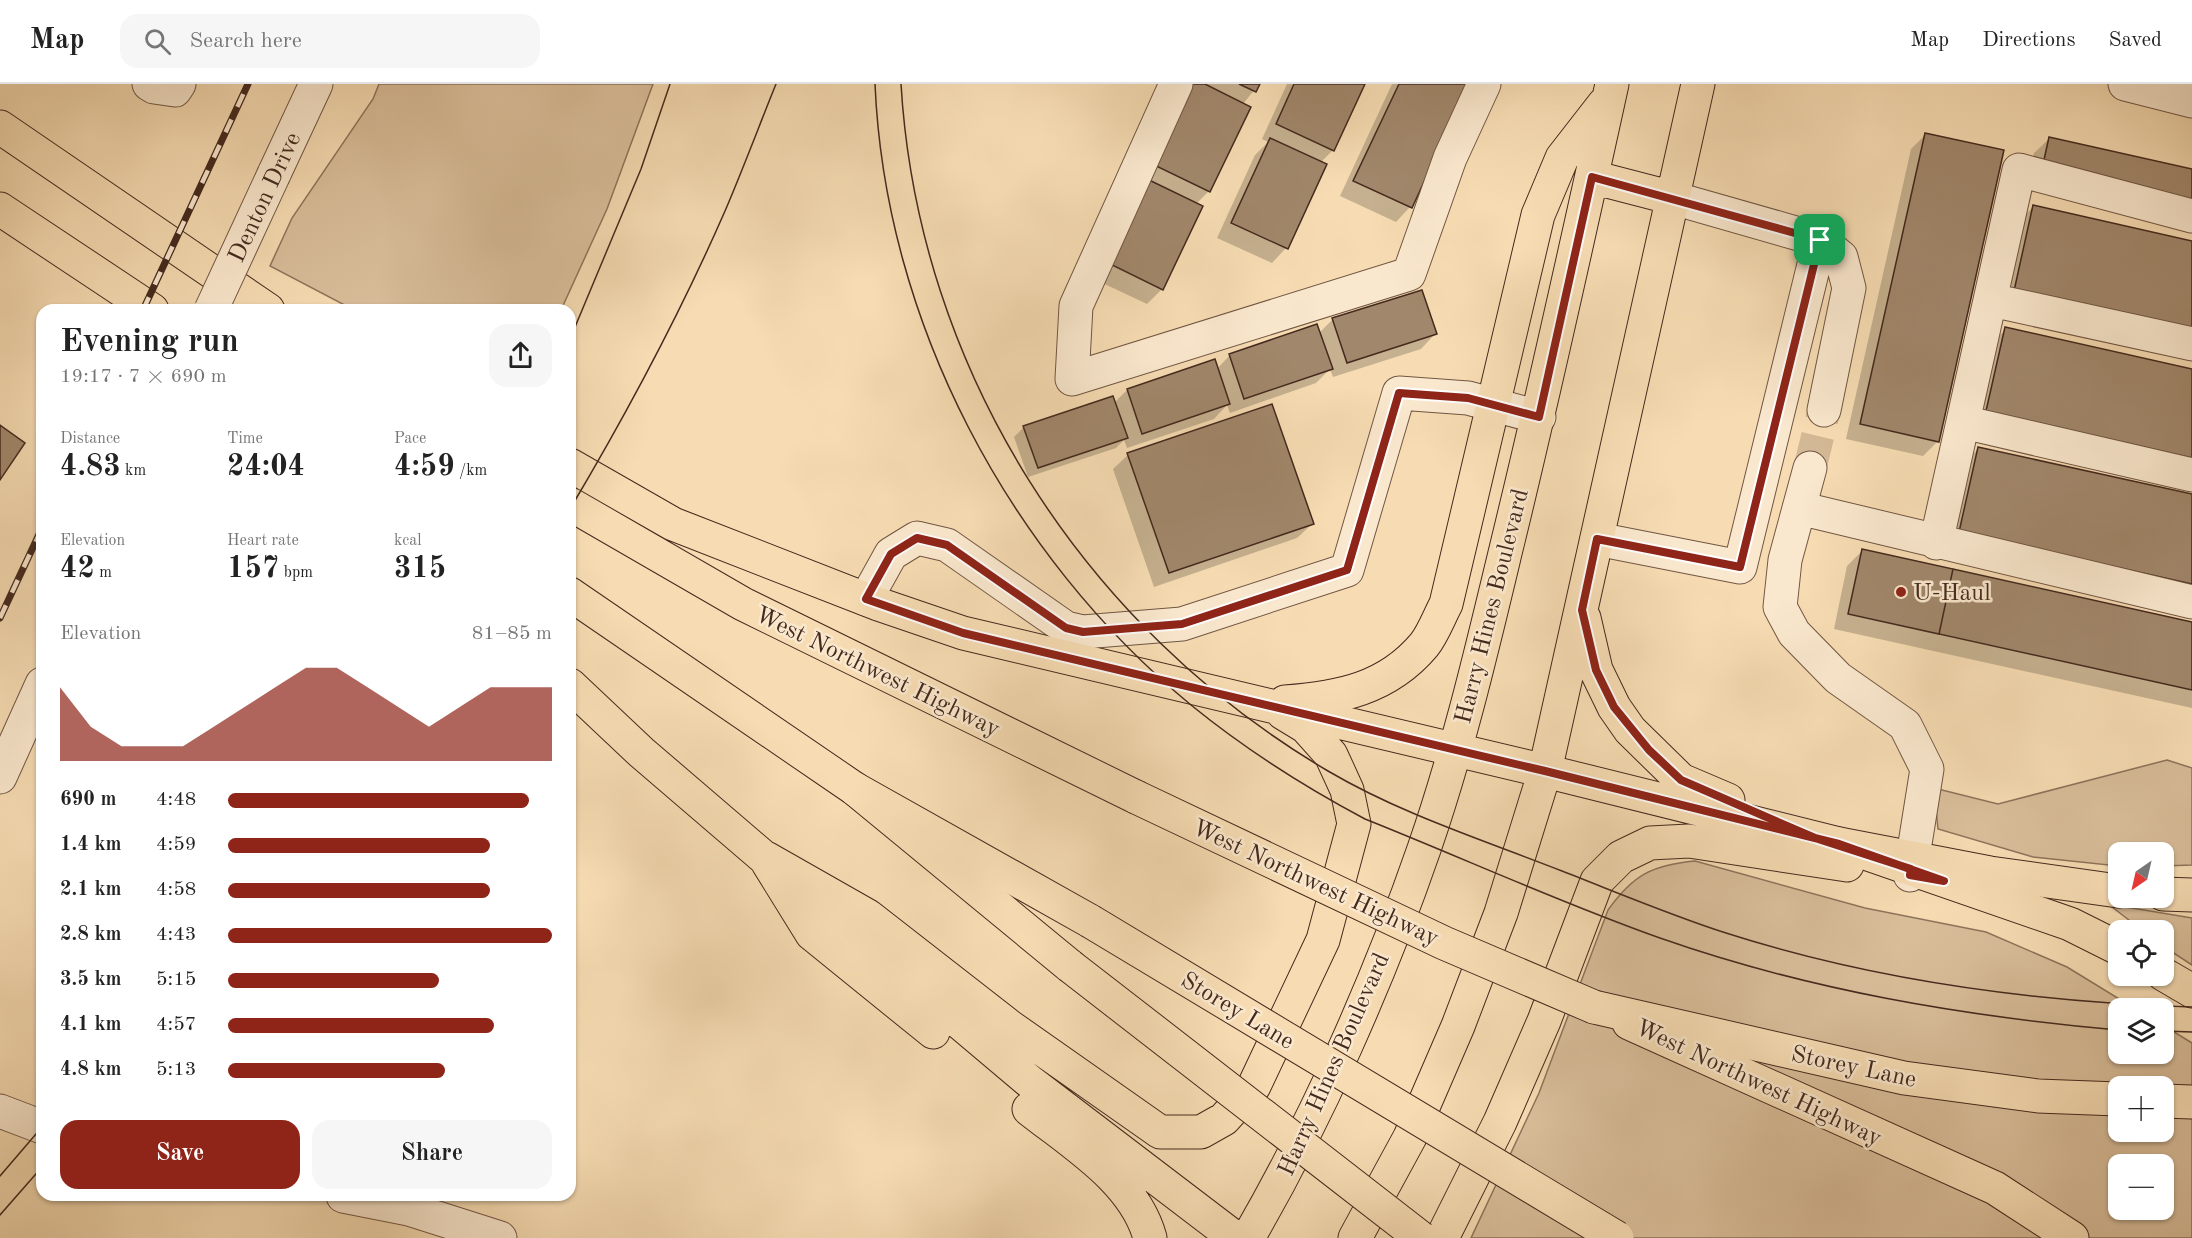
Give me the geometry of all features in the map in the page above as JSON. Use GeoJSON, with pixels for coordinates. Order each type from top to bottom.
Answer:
{"type":"FeatureCollection","features":[{"type":"Feature","properties":{"kind":"main road"},"geometry":{"type":"LineString","coordinates":[[1355,1238],[1410,1137],[1458,1026],[1501,913],[1545,771],[1698,84]]}},
{"type":"Feature","properties":{"kind":"main road"},"geometry":{"type":"LineString","coordinates":[[1268,705],[1311,700],[1366,689],[1396,669],[1424,645],[1446,604],[1538,215],[1562,158],[1611,91]]}},
{"type":"Feature","properties":{"kind":"main road","name":"Harry Hines Boulevard"},"geometry":{"type":"LineString","coordinates":[[1248,1238],[1278,1186],[1321,1096],[1391,937],[1425,846],[1473,687],[1539,417],[1611,91]]}},
{"type":"Feature","properties":{"kind":"main road"},"geometry":{"type":"LineString","coordinates":[[0,128],[259,304]]}},
{"type":"Feature","properties":{"kind":"main road"},"geometry":{"type":"LineString","coordinates":[[1592,177],[1673,198]]}},
{"type":"Feature","properties":{"kind":"main road"},"geometry":{"type":"LineString","coordinates":[[0,211],[119,304]]}},
{"type":"Feature","properties":{"kind":"main road"},"geometry":{"type":"LineString","coordinates":[[0,211],[143,304]]}},
{"type":"Feature","properties":{"kind":"main road"},"geometry":{"type":"LineString","coordinates":[[576,468],[673,524],[866,599],[963,633],[1545,771],[1827,841],[1912,867],[1944,881],[2070,924],[2108,943]]}},
{"type":"Feature","properties":{"kind":"main road","name":"West Northwest Highway"},"geometry":{"type":"LineString","coordinates":[[576,507],[743,604],[1136,797],[1444,943],[1594,1006],[1995,1188],[2072,1238]]}},
{"type":"Feature","properties":{"kind":"main road"},"geometry":{"type":"LineString","coordinates":[[576,598],[855,789],[1070,966],[1421,1238]]}},
{"type":"Feature","properties":{"kind":"main road"},"geometry":{"type":"LineString","coordinates":[[1582,610],[1600,679],[1614,707],[1649,750],[1681,780],[1827,841]]}},
{"type":"Feature","properties":{"kind":"main road"},"geometry":{"type":"LineString","coordinates":[[576,691],[641,752],[1029,1081],[1235,1238]]}},
{"type":"Feature","properties":{"kind":"main road"},"geometry":{"type":"LineString","coordinates":[[766,858],[868,916],[1009,1026],[1160,1132],[1201,1132],[1224,1119],[1254,1086],[1323,940],[1354,824],[1347,790],[1331,755],[1306,727],[1268,705]]}},
{"type":"Feature","properties":{"kind":"main road","name":"Storey Lane"},"geometry":{"type":"LineString","coordinates":[[855,789],[1090,921],[1617,1238]]}},
{"type":"Feature","properties":{"kind":"main road"},"geometry":{"type":"LineString","coordinates":[[1442,1238],[1500,1122],[1535,1041],[1597,881],[1621,857],[1650,843],[1689,841],[1912,867],[1990,873],[2108,890]]}},
{"type":"Feature","properties":{"kind":"main road"},"geometry":{"type":"LineString","coordinates":[[766,858],[812,934],[1097,1164],[1128,1194],[1150,1238]]}},
{"type":"Feature","properties":{"kind":"main road"},"geometry":{"type":"LineString","coordinates":[[2174,894],[2192,895]]}},
{"type":"Feature","properties":{"kind":"main road"},"geometry":{"type":"LineString","coordinates":[[2174,980],[2192,991]]}},
{"type":"Feature","properties":{"kind":"main road","name":"Storey Lane"},"geometry":{"type":"LineString","coordinates":[[1594,1006],[1904,1078],[2038,1096],[2108,1099]]}},
{"type":"Feature","properties":{"kind":"main road"},"geometry":{"type":"LineString","coordinates":[[2174,1101],[2192,1102]]}},
{"type":"Feature","properties":{"kind":"street"},"geometry":{"type":"LineString","coordinates":[[149,84],[153,87],[176,90],[179,84]]}},
{"type":"Feature","properties":{"kind":"street","name":"Denton Drive"},"geometry":{"type":"LineString","coordinates":[[214,304],[316,84]]}},
{"type":"Feature","properties":{"kind":"street"},"geometry":{"type":"LineString","coordinates":[[1176,84],[1076,306],[1072,379],[1409,274],[1450,158],[1484,84]]}},
{"type":"Feature","properties":{"kind":"street"},"geometry":{"type":"LineString","coordinates":[[2125,84],[2192,100]]}},
{"type":"Feature","properties":{"kind":"street"},"geometry":{"type":"LineString","coordinates":[[1936,543],[2019,170],[2192,216]]}},
{"type":"Feature","properties":{"kind":"street"},"geometry":{"type":"LineString","coordinates":[[1673,198],[1820,240],[1841,256],[1849,288],[1824,410]]}},
{"type":"Feature","properties":{"kind":"street"},"geometry":{"type":"LineString","coordinates":[[1597,539],[1740,567],[1820,240]]}},
{"type":"Feature","properties":{"kind":"street"},"geometry":{"type":"LineString","coordinates":[[1990,300],[2192,344]]}},
{"type":"Feature","properties":{"kind":"street"},"geometry":{"type":"LineString","coordinates":[[866,599],[891,554],[917,538],[947,545],[1066,628],[1083,632],[1182,624],[1347,570],[1399,393],[1468,398],[1539,417]]}},
{"type":"Feature","properties":{"kind":"street"},"geometry":{"type":"LineString","coordinates":[[1963,422],[2192,475]]}},
{"type":"Feature","properties":{"kind":"street"},"geometry":{"type":"LineString","coordinates":[[1810,468],[1785,560],[1780,607],[1794,633],[1838,678],[1905,725],[1928,769],[1912,867]]}},
{"type":"Feature","properties":{"kind":"street"},"geometry":{"type":"LineString","coordinates":[[1799,508],[1936,543],[2192,602]]}},
{"type":"Feature","properties":{"kind":"street"},"geometry":{"type":"LineString","coordinates":[[0,777],[36,697]]}},
{"type":"Feature","properties":{"kind":"street"},"geometry":{"type":"LineString","coordinates":[[0,1111],[36,1125]]}},
{"type":"Feature","properties":{"kind":"street"},"geometry":{"type":"LineString","coordinates":[[368,1201],[409,1209],[500,1238]]}},
{"type":"Feature","properties":{"kind":"shaded area"},"geometry":{"type":"Polygon","coordinates":[[[379,84],[653,84],[607,209],[564,304],[343,304],[270,266],[292,218],[373,99],[379,84]]]}},
{"type":"Feature","properties":{"kind":"shaded area"},"geometry":{"type":"Polygon","coordinates":[[[2167,760],[2192,768],[2192,865],[2174,866],[2174,842],[2108,842],[2108,865],[2033,857],[1938,829],[1934,788],[1998,804],[2167,760]]]}},
{"type":"Feature","properties":{"kind":"shaded area"},"geometry":{"type":"Polygon","coordinates":[[[1695,861],[1865,908],[1986,932],[2067,967],[2118,998],[2108,998],[2108,1064],[2174,1064],[2174,1032],[2192,1043],[2192,1238],[1471,1238],[1539,1093],[1608,910],[1635,880],[1667,865],[1695,861]]]}},
{"type":"Feature","properties":{"kind":"shaded area"},"geometry":{"type":"Polygon","coordinates":[[[2113,908],[2132,908],[2192,918],[2192,965],[2174,953],[2174,920],[2129,920],[2113,908]]]}},
{"type":"Feature","properties":{"kind":"building"},"geometry":{"type":"Polygon","coordinates":[[[1191,84],[1205,84],[1251,107],[1210,192],[1152,164],[1191,84]]]}},
{"type":"Feature","properties":{"kind":"building"},"geometry":{"type":"Polygon","coordinates":[[[1239,84],[1260,84],[1256,92],[1239,84]]]}},
{"type":"Feature","properties":{"kind":"building"},"geometry":{"type":"Polygon","coordinates":[[[1294,84],[1365,84],[1334,151],[1276,124],[1294,84]]]}},
{"type":"Feature","properties":{"kind":"building"},"geometry":{"type":"Polygon","coordinates":[[[1399,84],[1469,84],[1412,208],[1353,181],[1399,84]]]}},
{"type":"Feature","properties":{"kind":"building"},"geometry":{"type":"Polygon","coordinates":[[[1925,133],[2004,150],[1939,442],[1860,424],[1925,133]]]}},
{"type":"Feature","properties":{"kind":"building"},"geometry":{"type":"Polygon","coordinates":[[[2049,137],[2192,169],[2192,203],[2042,169],[2049,137]]]}},
{"type":"Feature","properties":{"kind":"building"},"geometry":{"type":"Polygon","coordinates":[[[1270,138],[1327,164],[1288,249],[1231,223],[1270,138]]]}},
{"type":"Feature","properties":{"kind":"building"},"geometry":{"type":"Polygon","coordinates":[[[1147,179],[1203,206],[1163,290],[1108,263],[1147,179]]]}},
{"type":"Feature","properties":{"kind":"building"},"geometry":{"type":"Polygon","coordinates":[[[2033,205],[2192,241],[2192,331],[2014,291],[2033,205]]]}},
{"type":"Feature","properties":{"kind":"building"},"geometry":{"type":"Polygon","coordinates":[[[1422,290],[1437,334],[1347,363],[1332,318],[1422,290]]]}},
{"type":"Feature","properties":{"kind":"building"},"geometry":{"type":"Polygon","coordinates":[[[1317,324],[1333,369],[1244,399],[1229,354],[1317,324]]]}},
{"type":"Feature","properties":{"kind":"building"},"geometry":{"type":"Polygon","coordinates":[[[2005,327],[2192,369],[2192,458],[1986,411],[2005,327]]]}},
{"type":"Feature","properties":{"kind":"building"},"geometry":{"type":"Polygon","coordinates":[[[1215,359],[1230,404],[1142,434],[1127,389],[1215,359]]]}},
{"type":"Feature","properties":{"kind":"building"},"geometry":{"type":"Polygon","coordinates":[[[1113,396],[1128,438],[1038,468],[1023,426],[1113,396]]]}},
{"type":"Feature","properties":{"kind":"building"},"geometry":{"type":"Polygon","coordinates":[[[1272,404],[1314,524],[1169,573],[1127,453],[1272,404]]]}},
{"type":"Feature","properties":{"kind":"building"},"geometry":{"type":"Polygon","coordinates":[[[0,425],[25,443],[0,480],[0,425]]]}},
{"type":"Feature","properties":{"kind":"building"},"geometry":{"type":"Polygon","coordinates":[[[1978,447],[2192,494],[2192,584],[1959,532],[1978,447]]]}},
{"type":"Feature","properties":{"kind":"building","name":"U-Haul"},"geometry":{"type":"Polygon","coordinates":[[[1862,549],[1953,569],[1939,634],[1848,614],[1862,549]]]}},
{"type":"Feature","properties":{"kind":"building"},"geometry":{"type":"Polygon","coordinates":[[[1953,569],[2192,622],[2192,690],[1939,634],[1953,569]]]}},
{"type":"Feature","properties":{"kind":"tunnel"},"geometry":{"type":"LineString","coordinates":[[1810,468],[1824,410]]}},
{"type":"Feature","properties":{"kind":"tram line"},"geometry":{"type":"LineString","coordinates":[[576,325],[641,169],[670,84]]}},
{"type":"Feature","properties":{"kind":"tram line"},"geometry":{"type":"LineString","coordinates":[[576,499],[632,400],[690,288],[725,211],[776,84]]}},
{"type":"Feature","properties":{"kind":"tram line"},"geometry":{"type":"LineString","coordinates":[[875,84],[884,173],[903,260],[931,345],[968,427],[1013,505],[1066,578],[1125,645],[1211,721],[1275,766],[1365,819],[1660,938],[1772,972],[1886,998],[2001,1017],[2108,1029]]}},
{"type":"Feature","properties":{"kind":"tram line"},"geometry":{"type":"LineString","coordinates":[[901,84],[914,189],[940,291],[979,389],[1029,480],[1090,565],[1160,643],[1240,712],[1328,771],[1384,800],[1472,837],[1726,933],[1840,964],[1956,986],[2074,1000],[2192,1007]]}},
{"type":"Feature","properties":{"kind":"tram line"},"geometry":{"type":"LineString","coordinates":[[2174,1031],[2192,1032]]}},
{"type":"Feature","properties":{"kind":"tram line"},"geometry":{"type":"LineString","coordinates":[[0,1176],[36,1134]]}},
{"type":"Feature","properties":{"kind":"tram line"},"geometry":{"type":"LineString","coordinates":[[0,1215],[36,1174]]}},
{"type":"Feature","properties":{"kind":"railway"},"geometry":{"type":"LineString","coordinates":[[146,304],[248,84]]}},
{"type":"Feature","properties":{"kind":"railway"},"geometry":{"type":"LineString","coordinates":[[0,618],[36,541]]}},
{"type":"Feature","properties":{"kind":"place","name":"U-Haul"},"geometry":{"type":"Point","coordinates":[1901,592]}},
{"type":"Feature","properties":{"kind":"route"},"geometry":{"type":"LineString","coordinates":[[1820,240],[1592,177],[1539,417],[1468,398],[1399,393],[1347,570],[1182,624],[1083,632],[1066,628],[947,545],[917,538],[891,554],[866,599],[963,633],[1545,771],[1839,844],[1911,869],[1944,881],[1910,875],[1911,869],[1839,844],[1815,838],[1681,780],[1630,730],[1614,707],[1596,670],[1582,610],[1597,539],[1740,567],[1820,240]]}}]}
